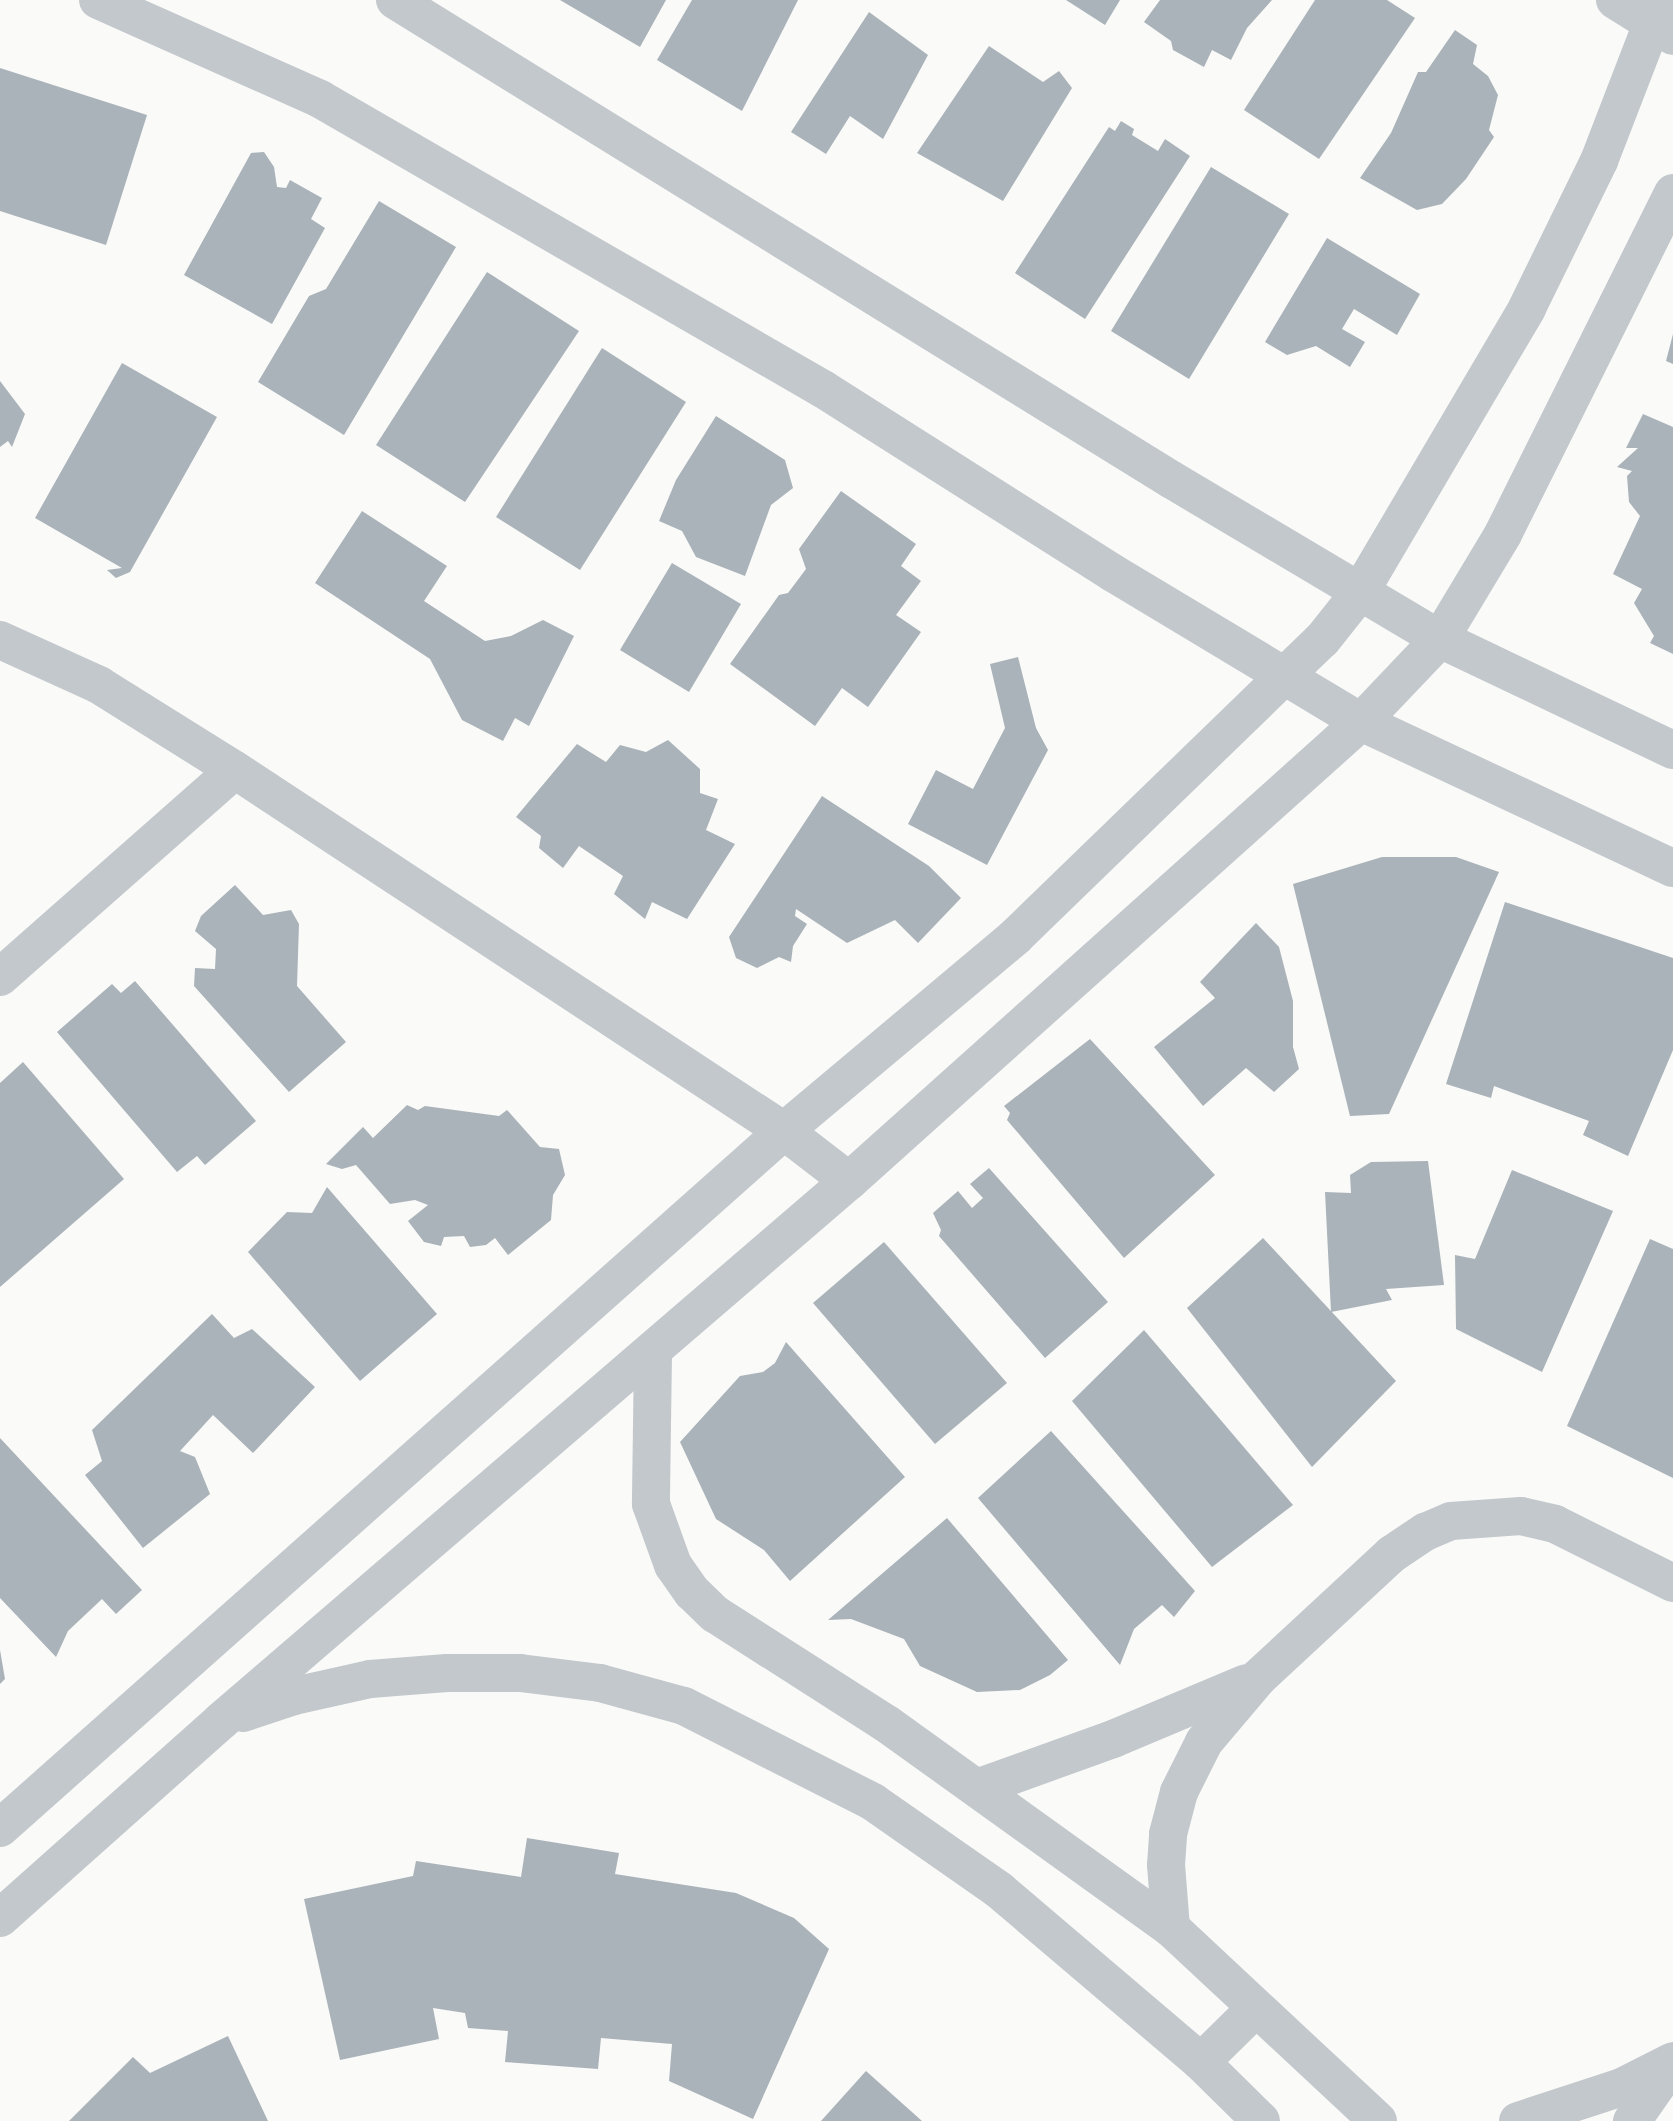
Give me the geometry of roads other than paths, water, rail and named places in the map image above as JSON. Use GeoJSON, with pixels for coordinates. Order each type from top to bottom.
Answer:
{"type":"FeatureCollection","features":[{"type":"Feature","properties":{"kind":"street"},"geometry":{"type":"LineString","coordinates":[[99,0],[320,99],[823,389],[1361,722],[1673,868]]}},
{"type":"Feature","properties":{"kind":"street"},"geometry":{"type":"LineString","coordinates":[[395,0],[1148,466],[1440,639],[1673,750]]}},
{"type":"Feature","properties":{"kind":"street"},"geometry":{"type":"LineString","coordinates":[[0,1828],[785,1131],[1015,937],[1284,676],[1360,592],[1527,308],[1600,161],[1662,20],[1615,0]]}},
{"type":"Feature","properties":{"kind":"street"},"geometry":{"type":"LineString","coordinates":[[0,1919],[221,1721],[653,1353],[849,1181],[1361,722],[1440,639],[1503,534],[1673,193]]}},
{"type":"Feature","properties":{"kind":"street"},"geometry":{"type":"LineString","coordinates":[[0,640],[99,685],[236,770],[785,1131],[849,1181]]}},
{"type":"Feature","properties":{"kind":"street"},"geometry":{"type":"LineString","coordinates":[[0,977],[236,770]]}},
{"type":"Feature","properties":{"kind":"street"},"geometry":{"type":"LineString","coordinates":[[653,1353],[651,1504],[673,1565],[692,1592],[715,1614],[887,1724],[1171,1928],[1378,2121]]}},
{"type":"Feature","properties":{"kind":"street"},"geometry":{"type":"LineString","coordinates":[[1171,1928],[1166,1865],[1179,1792],[1209,1734],[1258,1678],[1392,1554],[1451,1521],[1486,1515],[1555,1524],[1673,1583]]}},
{"type":"Feature","properties":{"kind":"street"},"geometry":{"type":"LineString","coordinates":[[221,1721],[293,1696],[370,1679],[447,1672],[520,1673],[600,1683],[684,1706],[873,1802],[999,1890],[1201,2062],[1261,2121]]}},
{"type":"Feature","properties":{"kind":"street"},"geometry":{"type":"LineString","coordinates":[[978,1788],[1113,1739],[1258,1678]]}},
{"type":"Feature","properties":{"kind":"street"},"geometry":{"type":"LineString","coordinates":[[1201,2062],[1256,2008]]}},
{"type":"Feature","properties":{"kind":"street"},"geometry":{"type":"LineString","coordinates":[[1518,2121],[1622,2087],[1673,2062]]}},
{"type":"Feature","properties":{"kind":"street"},"geometry":{"type":"LineString","coordinates":[[1632,2121],[1673,2062]]}}]}
